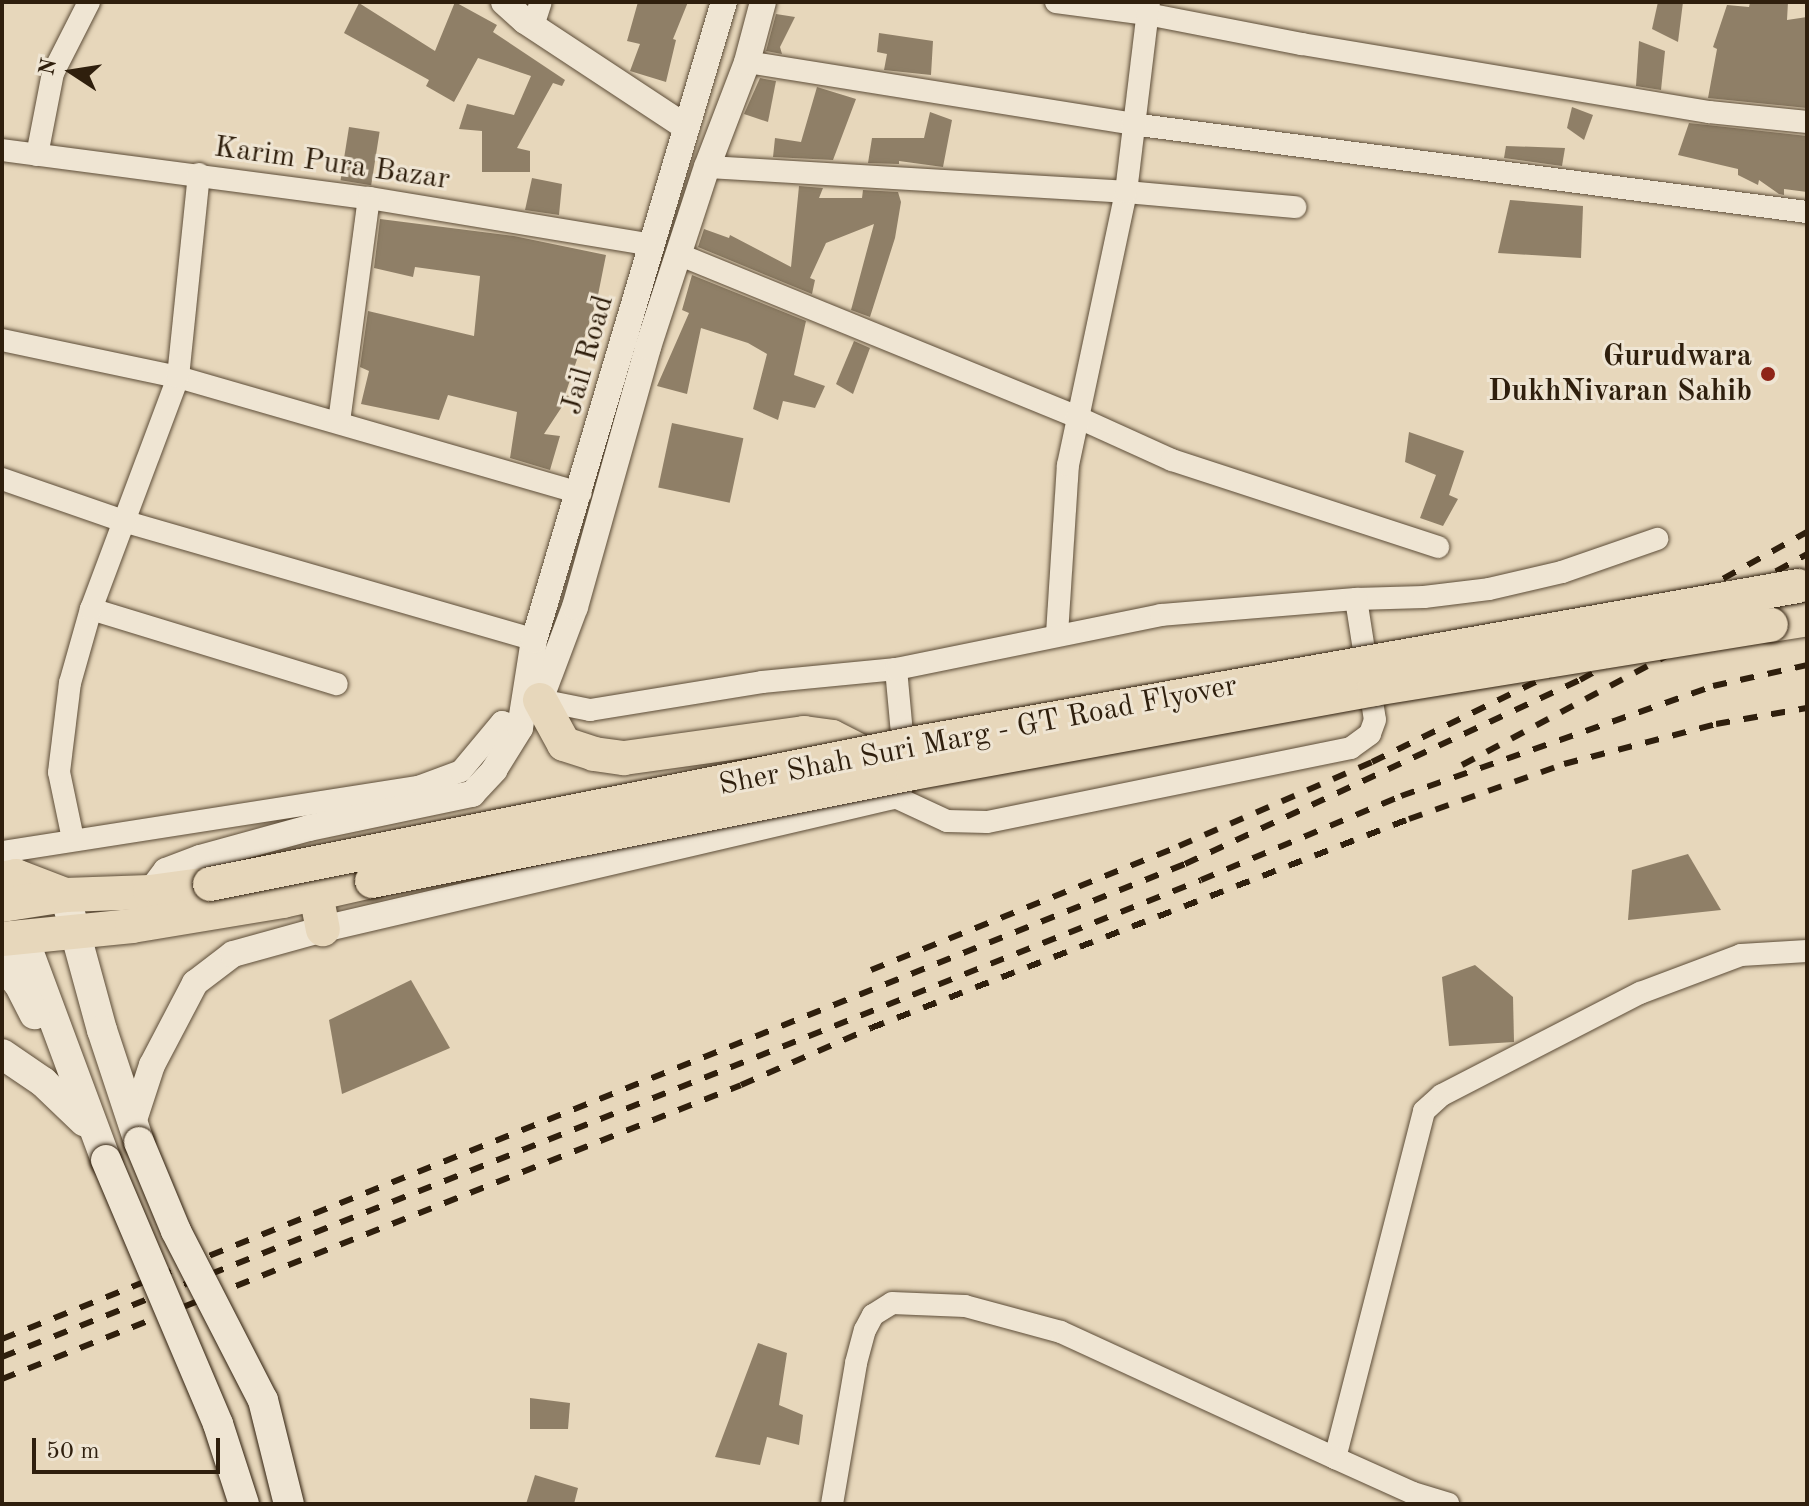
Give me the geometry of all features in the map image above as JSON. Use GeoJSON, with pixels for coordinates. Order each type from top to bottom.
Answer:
{"type":"FeatureCollection","features":[{"type":"Feature","properties":{"kind":"main road","name":"Sher Shah Suri Marg - GT Road Flyover"},"geometry":{"type":"LineString","coordinates":[[65,895],[150,892],[231,882],[866,754],[1807,585]]}},
{"type":"Feature","properties":{"kind":"main road","name":"Sher Shah Suri Marg - GT Road Flyover"},"geometry":{"type":"LineString","coordinates":[[13,938],[132,926],[316,894],[913,773],[1374,689],[1807,619]]}},
{"type":"Feature","properties":{"kind":"main road"},"geometry":{"type":"LineString","coordinates":[[548,714],[564,744],[594,754],[624,758],[804,733],[832,737],[866,754]]}},
{"type":"Feature","properties":{"kind":"main road"},"geometry":{"type":"LineString","coordinates":[[2,879],[16,876],[65,895]]}},
{"type":"Feature","properties":{"kind":"main road"},"geometry":{"type":"LineString","coordinates":[[316,894],[323,929]]}},
{"type":"Feature","properties":{"kind":"main road"},"geometry":{"type":"LineString","coordinates":[[2,905],[65,895]]}},
{"type":"Feature","properties":{"kind":"main road"},"geometry":{"type":"LineString","coordinates":[[65,895],[133,1123],[176,1231],[263,1400],[289,1504]]}},
{"type":"Feature","properties":{"kind":"main road"},"geometry":{"type":"LineString","coordinates":[[13,938],[218,1424],[244,1504]]}},
{"type":"Feature","properties":{"kind":"main road"},"geometry":{"type":"LineString","coordinates":[[2,964],[19,984],[92,1129]]}},
{"type":"Feature","properties":{"kind":"main road"},"geometry":{"type":"LineString","coordinates":[[2,1054],[43,1082],[92,1129]]}},
{"type":"Feature","properties":{"kind":"street"},"geometry":{"type":"LineString","coordinates":[[37,155],[53,73],[89,2]]}},
{"type":"Feature","properties":{"kind":"street"},"geometry":{"type":"LineString","coordinates":[[504,2],[537,14],[686,127]]}},
{"type":"Feature","properties":{"kind":"street","name":"Jail Road"},"geometry":{"type":"LineString","coordinates":[[520,728],[534,640],[581,493],[724,2]]}},
{"type":"Feature","properties":{"kind":"street","name":"Jail Road"},"geometry":{"type":"LineString","coordinates":[[548,714],[648,347],[707,167],[747,62],[763,2]]}},
{"type":"Feature","properties":{"kind":"street"},"geometry":{"type":"LineString","coordinates":[[1056,2],[1148,8],[1302,44],[1709,112],[1807,122]]}},
{"type":"Feature","properties":{"kind":"street"},"geometry":{"type":"LineString","coordinates":[[1057,634],[1068,465],[1126,192],[1148,8]]}},
{"type":"Feature","properties":{"kind":"street"},"geometry":{"type":"LineString","coordinates":[[747,62],[1132,124],[1807,212]]}},
{"type":"Feature","properties":{"kind":"street","name":"Karim Pura Bazar"},"geometry":{"type":"LineString","coordinates":[[2,150],[369,198],[653,245]]}},
{"type":"Feature","properties":{"kind":"street"},"geometry":{"type":"LineString","coordinates":[[707,167],[1126,192],[1295,207]]}},
{"type":"Feature","properties":{"kind":"street"},"geometry":{"type":"LineString","coordinates":[[73,839],[59,772],[61,735],[70,683],[91,609],[178,377],[199,174]]}},
{"type":"Feature","properties":{"kind":"street"},"geometry":{"type":"LineString","coordinates":[[339,422],[369,198]]}},
{"type":"Feature","properties":{"kind":"street"},"geometry":{"type":"LineString","coordinates":[[678,254],[1077,417],[1172,460],[1438,547]]}},
{"type":"Feature","properties":{"kind":"street"},"geometry":{"type":"LineString","coordinates":[[2,340],[178,377],[581,493]]}},
{"type":"Feature","properties":{"kind":"street"},"geometry":{"type":"LineString","coordinates":[[2,479],[123,521],[534,640]]}},
{"type":"Feature","properties":{"kind":"street"},"geometry":{"type":"LineString","coordinates":[[150,892],[166,871],[215,853],[309,828],[472,794],[494,770],[520,728],[548,714],[762,682],[896,669],[1161,615],[1356,599],[1424,597],[1489,589],[1562,572],[1657,539]]}},
{"type":"Feature","properties":{"kind":"street"},"geometry":{"type":"LineString","coordinates":[[133,1123],[152,1065],[195,983],[233,954],[899,787],[947,821],[987,822],[1351,748],[1370,734],[1375,720],[1356,599]]}},
{"type":"Feature","properties":{"kind":"street"},"geometry":{"type":"LineString","coordinates":[[91,609],[337,684]]}},
{"type":"Feature","properties":{"kind":"street"},"geometry":{"type":"LineString","coordinates":[[896,669],[899,787]]}},
{"type":"Feature","properties":{"kind":"street"},"geometry":{"type":"LineString","coordinates":[[2,852],[418,787],[461,771],[502,722],[520,728]]}},
{"type":"Feature","properties":{"kind":"street"},"geometry":{"type":"LineString","coordinates":[[1335,1458],[1424,1111],[1442,1095],[1640,993],[1741,955],[1807,951]]}},
{"type":"Feature","properties":{"kind":"street"},"geometry":{"type":"LineString","coordinates":[[832,1504],[856,1363],[865,1330],[873,1315],[892,1303],[965,1306],[1061,1332],[1413,1493],[1448,1504]]}},
{"type":"Feature","properties":{"kind":"building"},"geometry":{"type":"Polygon","coordinates":[[[455,2],[497,25],[493,32],[565,80],[562,86],[553,83],[517,148],[530,151],[530,172],[482,172],[482,131],[459,129],[467,104],[514,115],[531,76],[478,58],[454,102],[426,86],[429,80],[344,33],[359,3],[435,51],[455,2]]]}},
{"type":"Feature","properties":{"kind":"building"},"geometry":{"type":"Polygon","coordinates":[[[638,2],[688,2],[673,39],[676,40],[666,82],[630,71],[640,44],[627,41],[638,2]]]}},
{"type":"Feature","properties":{"kind":"building"},"geometry":{"type":"Polygon","coordinates":[[[1658,2],[1683,2],[1678,42],[1652,29],[1658,2]]]}},
{"type":"Feature","properties":{"kind":"building"},"geometry":{"type":"Polygon","coordinates":[[[1788,2],[1787,20],[1807,17],[1807,108],[1708,98],[1717,49],[1713,47],[1727,5],[1749,7],[1750,3],[1788,2]]]}},
{"type":"Feature","properties":{"kind":"building"},"geometry":{"type":"Polygon","coordinates":[[[776,14],[795,17],[780,47],[782,54],[766,51],[776,14]]]}},
{"type":"Feature","properties":{"kind":"building"},"geometry":{"type":"Polygon","coordinates":[[[879,33],[933,41],[931,75],[884,70],[887,54],[877,52],[879,33]]]}},
{"type":"Feature","properties":{"kind":"building"},"geometry":{"type":"Polygon","coordinates":[[[1639,41],[1665,51],[1661,90],[1636,86],[1639,41]]]}},
{"type":"Feature","properties":{"kind":"building"},"geometry":{"type":"Polygon","coordinates":[[[760,78],[776,81],[768,122],[744,114],[760,78]]]}},
{"type":"Feature","properties":{"kind":"building"},"geometry":{"type":"Polygon","coordinates":[[[817,87],[856,99],[833,160],[773,157],[775,138],[801,142],[817,87]]]}},
{"type":"Feature","properties":{"kind":"building"},"geometry":{"type":"Polygon","coordinates":[[[1572,107],[1593,115],[1584,140],[1567,128],[1572,107]]]}},
{"type":"Feature","properties":{"kind":"building"},"geometry":{"type":"Polygon","coordinates":[[[930,112],[952,120],[943,167],[899,161],[899,164],[868,163],[872,138],[924,138],[930,112]]]}},
{"type":"Feature","properties":{"kind":"building"},"geometry":{"type":"Polygon","coordinates":[[[1689,123],[1807,136],[1807,192],[1784,189],[1784,195],[1779,194],[1759,180],[1758,185],[1738,175],[1738,169],[1678,155],[1689,123]]]}},
{"type":"Feature","properties":{"kind":"building"},"geometry":{"type":"Polygon","coordinates":[[[349,127],[380,132],[371,185],[341,180],[349,127]]]}},
{"type":"Feature","properties":{"kind":"building"},"geometry":{"type":"Polygon","coordinates":[[[1506,146],[1565,148],[1562,166],[1504,158],[1506,146]]]}},
{"type":"Feature","properties":{"kind":"building"},"geometry":{"type":"Polygon","coordinates":[[[532,178],[562,184],[559,215],[525,210],[532,178]]]}},
{"type":"Feature","properties":{"kind":"building"},"geometry":{"type":"Polygon","coordinates":[[[799,186],[823,188],[819,198],[862,198],[863,190],[898,192],[901,202],[895,238],[870,317],[851,310],[874,224],[826,243],[810,278],[815,280],[812,294],[698,247],[704,229],[729,238],[730,235],[791,267],[799,186]]]}},
{"type":"Feature","properties":{"kind":"building"},"geometry":{"type":"Polygon","coordinates":[[[1510,200],[1583,206],[1581,258],[1498,253],[1510,200]]]}},
{"type":"Feature","properties":{"kind":"building"},"geometry":{"type":"Polygon","coordinates":[[[380,219],[514,236],[606,255],[597,300],[565,395],[569,396],[544,434],[560,436],[550,470],[510,458],[517,412],[448,395],[439,420],[361,404],[369,371],[360,367],[368,311],[474,336],[480,276],[415,267],[413,277],[374,268],[380,219]]]}},
{"type":"Feature","properties":{"kind":"building"},"geometry":{"type":"Polygon","coordinates":[[[692,275],[806,321],[794,375],[825,386],[815,408],[783,401],[778,420],[753,409],[767,354],[748,343],[701,328],[687,394],[657,386],[689,313],[682,310],[692,275]]]}},
{"type":"Feature","properties":{"kind":"building"},"geometry":{"type":"Polygon","coordinates":[[[854,341],[870,348],[853,394],[836,384],[854,341]]]}},
{"type":"Feature","properties":{"kind":"building"},"geometry":{"type":"Polygon","coordinates":[[[672,423],[743,438],[730,503],[658,488],[672,423]]]}},
{"type":"Feature","properties":{"kind":"building"},"geometry":{"type":"Polygon","coordinates":[[[1409,432],[1464,451],[1449,495],[1458,499],[1443,526],[1420,518],[1436,475],[1405,462],[1409,432]]]}},
{"type":"Feature","properties":{"kind":"building"},"geometry":{"type":"Polygon","coordinates":[[[1688,854],[1721,910],[1628,920],[1632,870],[1688,854]]]}},
{"type":"Feature","properties":{"kind":"building"},"geometry":{"type":"Polygon","coordinates":[[[1475,965],[1513,997],[1514,1042],[1449,1046],[1442,977],[1475,965]]]}},
{"type":"Feature","properties":{"kind":"building"},"geometry":{"type":"Polygon","coordinates":[[[411,980],[450,1048],[342,1094],[329,1020],[411,980]]]}},
{"type":"Feature","properties":{"kind":"building"},"geometry":{"type":"Polygon","coordinates":[[[758,1343],[787,1353],[779,1405],[803,1415],[799,1445],[767,1437],[760,1465],[715,1457],[758,1343]]]}},
{"type":"Feature","properties":{"kind":"building"},"geometry":{"type":"Polygon","coordinates":[[[530,1398],[570,1403],[568,1429],[530,1429],[530,1398]]]}},
{"type":"Feature","properties":{"kind":"building"},"geometry":{"type":"Polygon","coordinates":[[[535,1475],[578,1488],[574,1504],[526,1504],[535,1475]]]}},
{"type":"Feature","properties":{"kind":"railway"},"geometry":{"type":"LineString","coordinates":[[871,970],[1179,846],[1372,762],[1552,674],[1807,532]]}},
{"type":"Feature","properties":{"kind":"railway"},"geometry":{"type":"LineString","coordinates":[[2,1339],[1185,864],[1580,680],[1807,554]]}},
{"type":"Feature","properties":{"kind":"railway"},"geometry":{"type":"LineString","coordinates":[[1462,765],[1807,581]]}},
{"type":"Feature","properties":{"kind":"railway"},"geometry":{"type":"LineString","coordinates":[[2,1357],[1201,880],[1401,796],[1713,686],[1807,665]]}},
{"type":"Feature","properties":{"kind":"railway"},"geometry":{"type":"LineString","coordinates":[[2,1379],[741,1085],[871,1028],[1409,819],[1564,764],[1716,724],[1807,708]]}},
{"type":"Feature","properties":{"kind":"place","name":"Gurudwara DukhNivaran Sahib"},"geometry":{"type":"Point","coordinates":[1768,374]}}]}
